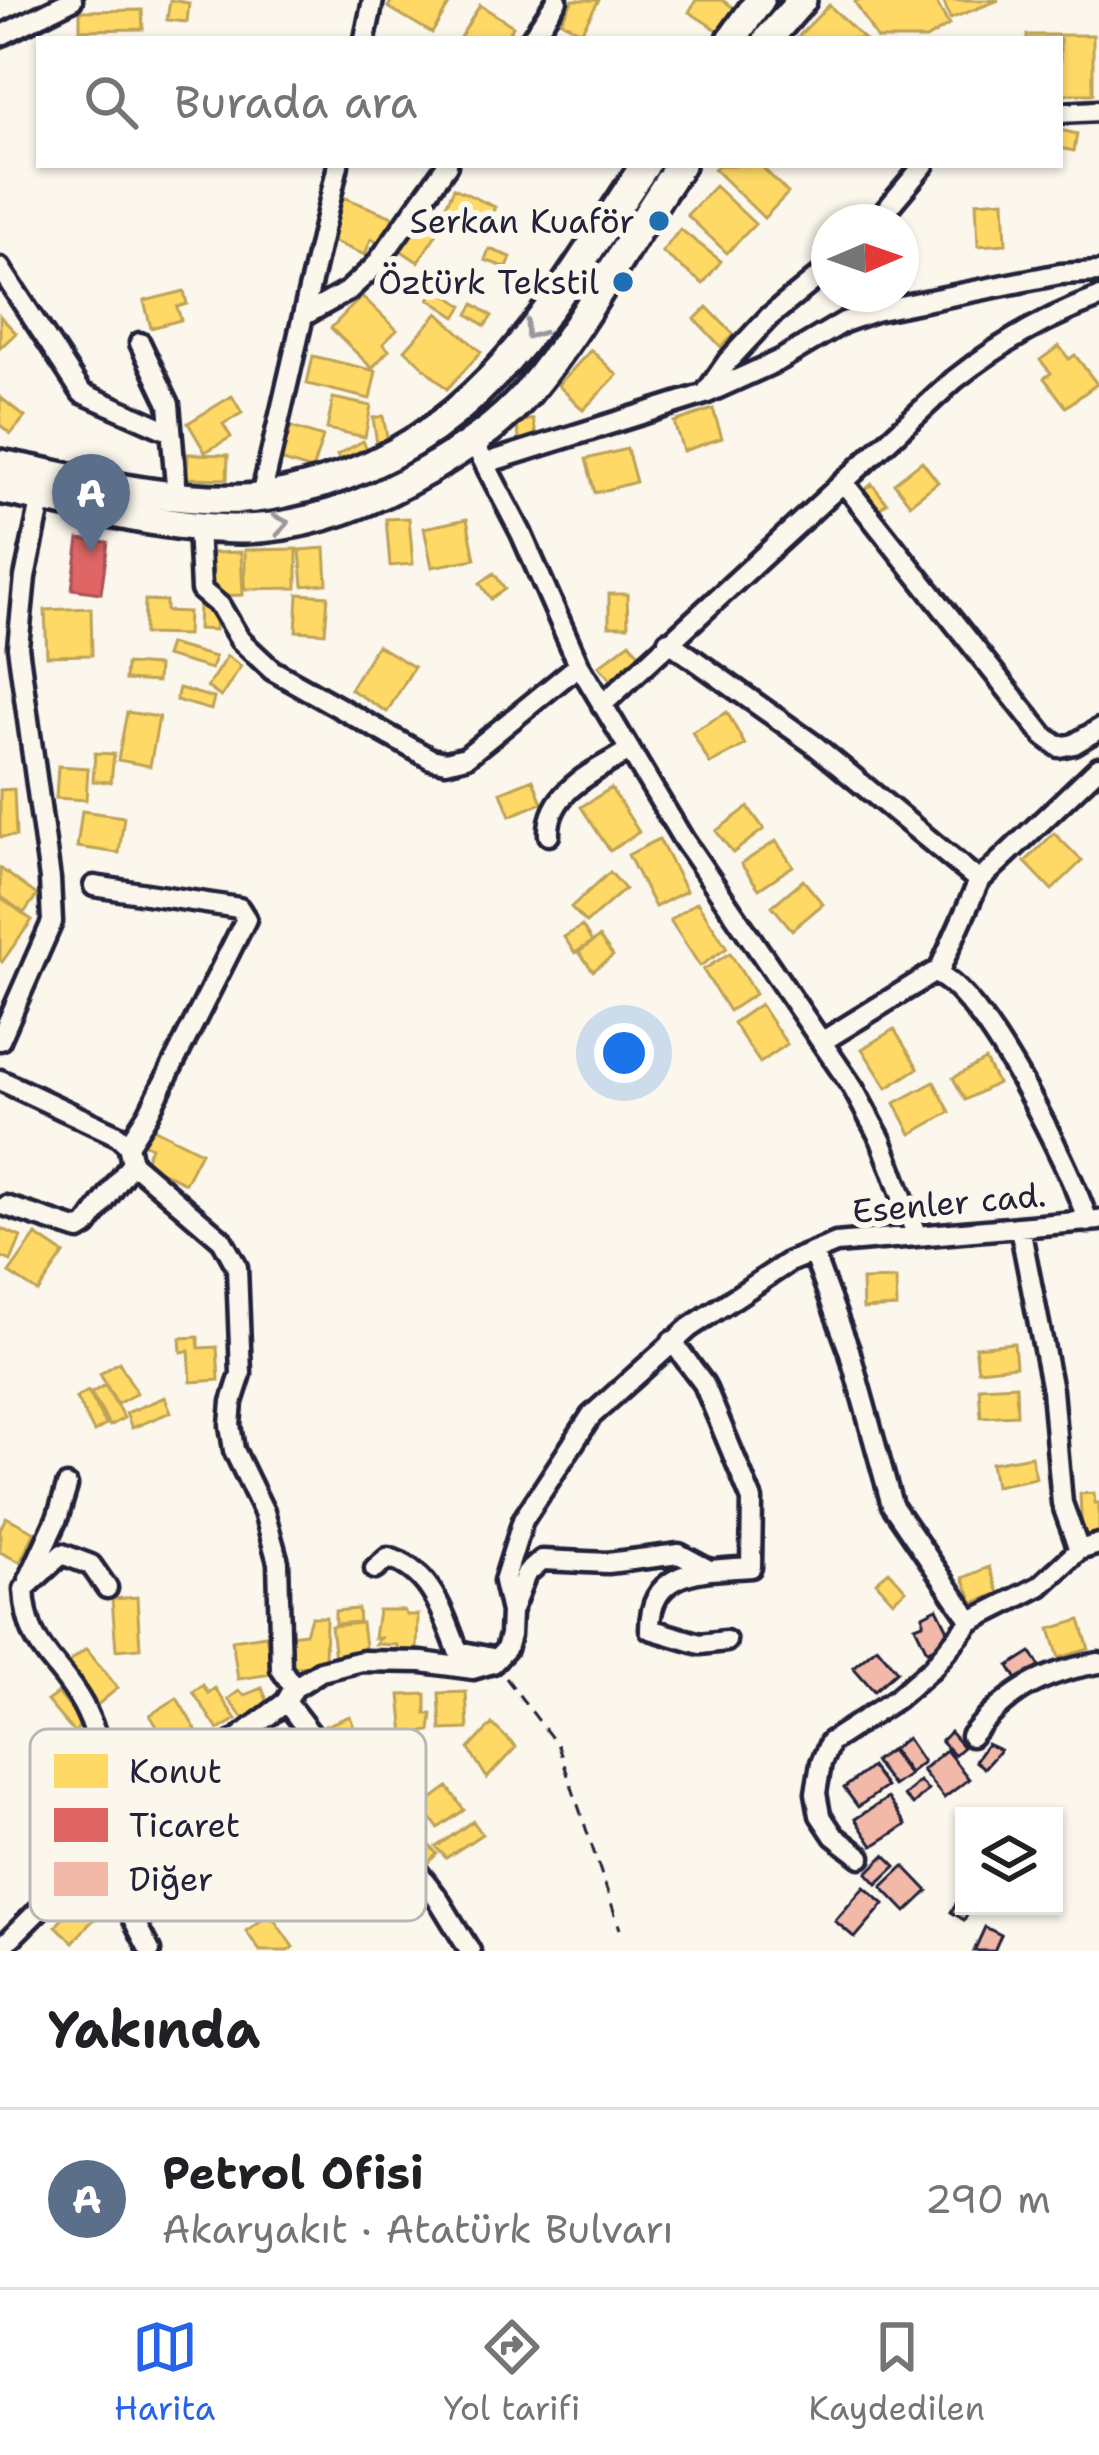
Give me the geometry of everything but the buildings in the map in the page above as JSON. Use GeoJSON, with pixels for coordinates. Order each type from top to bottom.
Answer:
{"type":"FeatureCollection","features":[{"type":"Feature","properties":{"kind":"highway"},"geometry":{"type":"LineString","coordinates":[[734,36],[760,0]]}},
{"type":"Feature","properties":{"kind":"highway"},"geometry":{"type":"LineString","coordinates":[[771,36],[802,0]]}},
{"type":"Feature","properties":{"kind":"highway"},"geometry":{"type":"LineString","coordinates":[[0,489],[261,496],[306,488],[376,463],[427,434],[504,368],[643,168]]}},
{"type":"Feature","properties":{"kind":"highway"},"geometry":{"type":"LineString","coordinates":[[0,464],[56,492],[198,525],[261,527],[343,510],[479,452],[542,374],[678,168]]}},
{"type":"Feature","properties":{"kind":"street"},"geometry":{"type":"LineString","coordinates":[[0,36],[47,6],[72,0]]}},
{"type":"Feature","properties":{"kind":"street"},"geometry":{"type":"LineString","coordinates":[[366,36],[373,0]]}},
{"type":"Feature","properties":{"kind":"street"},"geometry":{"type":"LineString","coordinates":[[533,36],[557,0]]}},
{"type":"Feature","properties":{"kind":"street"},"geometry":{"type":"LineString","coordinates":[[1063,113],[1099,111]]}},
{"type":"Feature","properties":{"kind":"street"},"geometry":{"type":"LineString","coordinates":[[261,496],[337,168]]}},
{"type":"Feature","properties":{"kind":"street"},"geometry":{"type":"LineString","coordinates":[[304,315],[348,291],[375,266],[446,168]]}},
{"type":"Feature","properties":{"kind":"street"},"geometry":{"type":"LineString","coordinates":[[890,204],[917,168]]}},
{"type":"Feature","properties":{"kind":"street"},"geometry":{"type":"LineString","coordinates":[[0,268],[82,393],[171,432]]}},
{"type":"Feature","properties":{"kind":"street"},"geometry":{"type":"LineString","coordinates":[[916,1234],[881,1140],[823,1041],[726,904],[579,665],[479,452],[705,394],[780,360],[844,322],[875,311],[1060,274],[1099,272]]}},
{"type":"Feature","properties":{"kind":"street"},"geometry":{"type":"LineString","coordinates":[[705,394],[769,317],[811,283]]}},
{"type":"Feature","properties":{"kind":"street"},"geometry":{"type":"LineString","coordinates":[[602,705],[989,352],[1067,309],[1099,298]]}},
{"type":"Feature","properties":{"kind":"street"},"geometry":{"type":"LineString","coordinates":[[140,344],[162,383],[177,496]]}},
{"type":"Feature","properties":{"kind":"street"},"geometry":{"type":"LineString","coordinates":[[843,482],[1044,736],[1059,747],[1074,745],[1099,729]]}},
{"type":"Feature","properties":{"kind":"street"},"geometry":{"type":"LineString","coordinates":[[0,1040],[52,922],[50,879],[9,647],[25,577],[56,492]]}},
{"type":"Feature","properties":{"kind":"street"},"geometry":{"type":"LineString","coordinates":[[198,525],[201,590],[220,606],[240,640],[272,670],[431,759],[446,762],[466,757],[579,665]]}},
{"type":"Feature","properties":{"kind":"street"},"geometry":{"type":"LineString","coordinates":[[668,641],[830,757],[979,881]]}},
{"type":"Feature","properties":{"kind":"street"},"geometry":{"type":"LineString","coordinates":[[549,835],[554,808],[568,790],[630,750]]}},
{"type":"Feature","properties":{"kind":"street"},"geometry":{"type":"LineString","coordinates":[[823,1041],[915,982],[938,973],[979,881],[1099,767]]}},
{"type":"Feature","properties":{"kind":"street"},"geometry":{"type":"LineString","coordinates":[[6,1206],[79,1229],[87,1225],[130,1154],[246,919],[239,908],[94,886]]}},
{"type":"Feature","properties":{"kind":"street"},"geometry":{"type":"LineString","coordinates":[[938,973],[964,995],[1006,1057],[1093,1221]]}},
{"type":"Feature","properties":{"kind":"street"},"geometry":{"type":"LineString","coordinates":[[0,1080],[108,1128],[222,1240],[237,1267],[241,1374],[232,1402],[234,1450],[264,1513],[278,1562],[281,1669],[290,1695],[314,1729]]}},
{"type":"Feature","properties":{"kind":"street","name":"Esenler cad."},"geometry":{"type":"LineString","coordinates":[[495,1661],[510,1635],[511,1612],[503,1581],[523,1520],[591,1416],[672,1341],[789,1262],[836,1243],[1093,1221]]}},
{"type":"Feature","properties":{"kind":"street"},"geometry":{"type":"LineString","coordinates":[[1020,1228],[1052,1390],[1062,1503],[1078,1550]]}},
{"type":"Feature","properties":{"kind":"street"},"geometry":{"type":"LineString","coordinates":[[813,1252],[849,1350],[892,1505],[971,1621]]}},
{"type":"Feature","properties":{"kind":"street"},"geometry":{"type":"LineString","coordinates":[[672,1341],[704,1384],[752,1500],[751,1567],[696,1571],[657,1591],[650,1629],[700,1644],[726,1641]]}},
{"type":"Feature","properties":{"kind":"street"},"geometry":{"type":"LineString","coordinates":[[67,1486],[24,1589],[26,1621],[44,1654],[83,1705],[92,1729]]}},
{"type":"Feature","properties":{"kind":"street"},"geometry":{"type":"LineString","coordinates":[[861,1857],[834,1836],[820,1815],[816,1793],[830,1742],[896,1699],[932,1668],[971,1621],[1040,1586],[1078,1550],[1099,1544]]}},
{"type":"Feature","properties":{"kind":"street"},"geometry":{"type":"LineString","coordinates":[[24,1589],[62,1554],[91,1565],[107,1588]]}},
{"type":"Feature","properties":{"kind":"street"},"geometry":{"type":"LineString","coordinates":[[511,1612],[526,1574],[542,1561],[608,1563],[679,1554],[710,1570]]}},
{"type":"Feature","properties":{"kind":"street"},"geometry":{"type":"LineString","coordinates":[[375,1569],[388,1558],[404,1562],[433,1590],[458,1651],[495,1661]]}},
{"type":"Feature","properties":{"kind":"street"},"geometry":{"type":"LineString","coordinates":[[249,1729],[321,1670],[362,1661],[473,1669],[495,1661]]}},
{"type":"Feature","properties":{"kind":"street"},"geometry":{"type":"LineString","coordinates":[[970,1736],[1013,1693],[1064,1669],[1099,1663]]}},
{"type":"Feature","properties":{"kind":"street"},"geometry":{"type":"LineString","coordinates":[[426,1883],[470,1951]]}},
{"type":"Feature","properties":{"kind":"street"},"geometry":{"type":"LineString","coordinates":[[0,1949],[30,1919]]}},
{"type":"Feature","properties":{"kind":"street"},"geometry":{"type":"LineString","coordinates":[[137,1921],[150,1951]]}},
{"type":"Feature","properties":{"kind":"path"},"geometry":{"type":"LineString","coordinates":[[495,1661],[558,1746],[620,1929]]}},
{"type":"Feature","properties":{"kind":"place","name":"Serkan Kuaför"},"geometry":{"type":"Point","coordinates":[659,221]}},
{"type":"Feature","properties":{"kind":"place","name":"Öztürk Tekstil"},"geometry":{"type":"Point","coordinates":[623,282]}},
{"type":"Feature","properties":{"kind":"place","name":"Petrol Ofisi"},"geometry":{"type":"Point","coordinates":[91,553]}}]}
